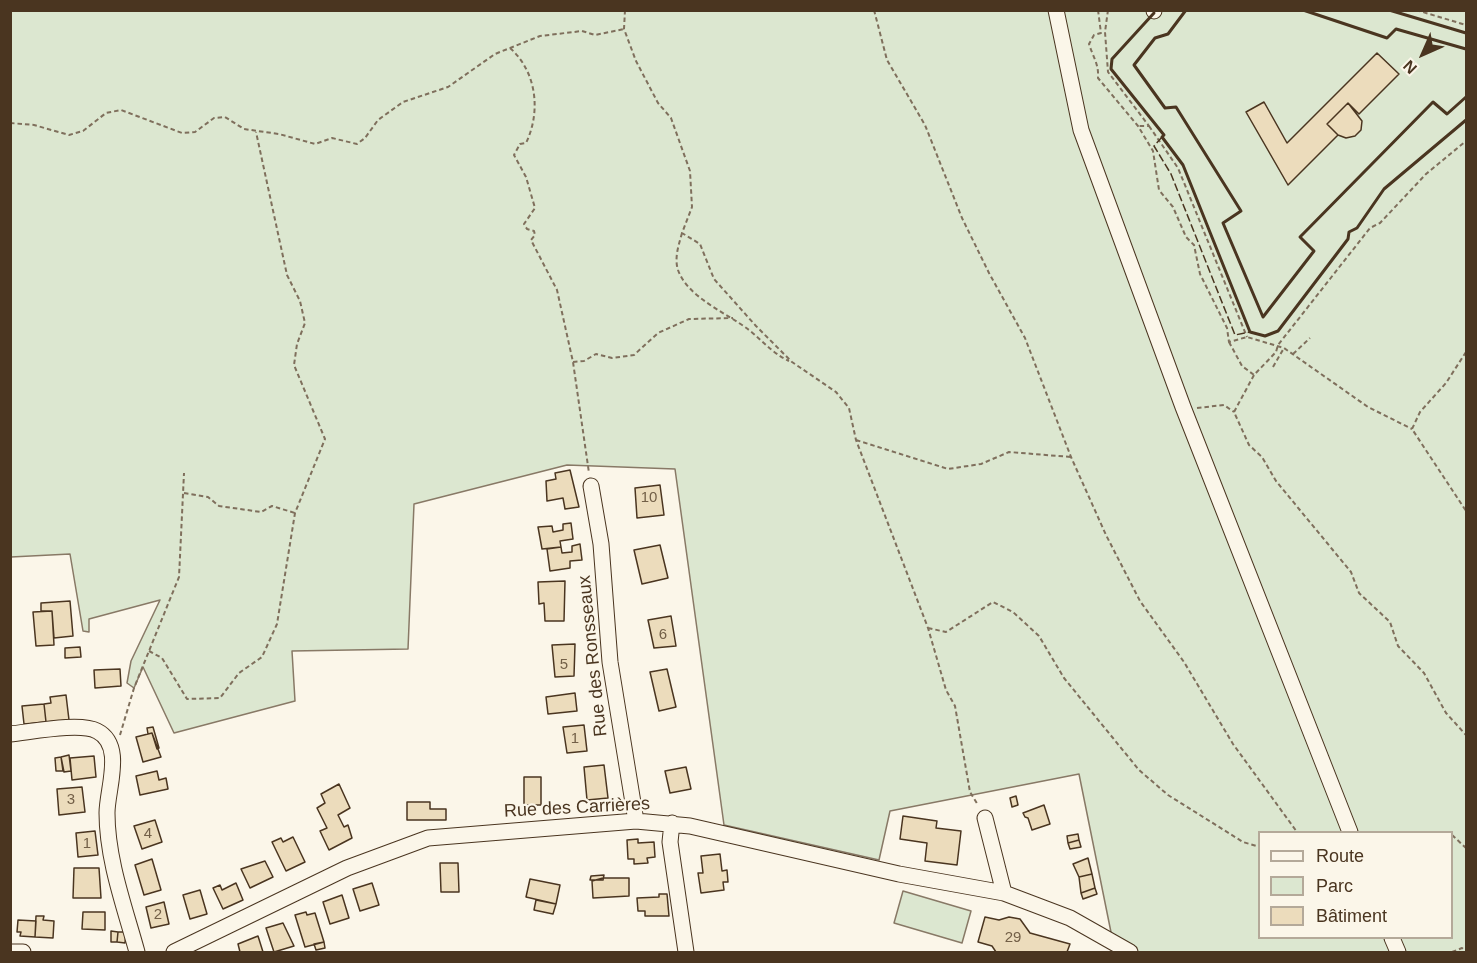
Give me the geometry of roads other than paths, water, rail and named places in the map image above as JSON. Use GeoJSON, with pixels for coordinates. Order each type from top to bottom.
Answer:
{"type":"FeatureCollection","features":[{"type":"Feature","properties":{"kind":"street"},"geometry":{"type":"LineString","coordinates":[[1056,10],[1081,130],[1183,407],[1350,831]]}},
{"type":"Feature","properties":{"kind":"street","name":"Rue des Ronsseaux"},"geometry":{"type":"LineString","coordinates":[[591,486],[601,543],[610,662],[636,821]]}},
{"type":"Feature","properties":{"kind":"street"},"geometry":{"type":"LineString","coordinates":[[10,734],[87,727],[99,732],[109,742],[113,753],[107,813],[114,867],[137,952]]}},
{"type":"Feature","properties":{"kind":"street"},"geometry":{"type":"LineString","coordinates":[[985,818],[1004,893]]}},
{"type":"Feature","properties":{"kind":"street","name":"Rue des Carrières"},"geometry":{"type":"LineString","coordinates":[[174,952],[347,868],[428,838],[636,821],[672,823],[899,874],[1004,893],[1070,918],[1130,952]]}},
{"type":"Feature","properties":{"kind":"street"},"geometry":{"type":"LineString","coordinates":[[672,823],[670,842],[686,952]]}},
{"type":"Feature","properties":{"kind":"street"},"geometry":{"type":"LineString","coordinates":[[1103,935],[1105,952]]}},
{"type":"Feature","properties":{"kind":"street"},"geometry":{"type":"LineString","coordinates":[[10,952],[23,952]]}}]}
